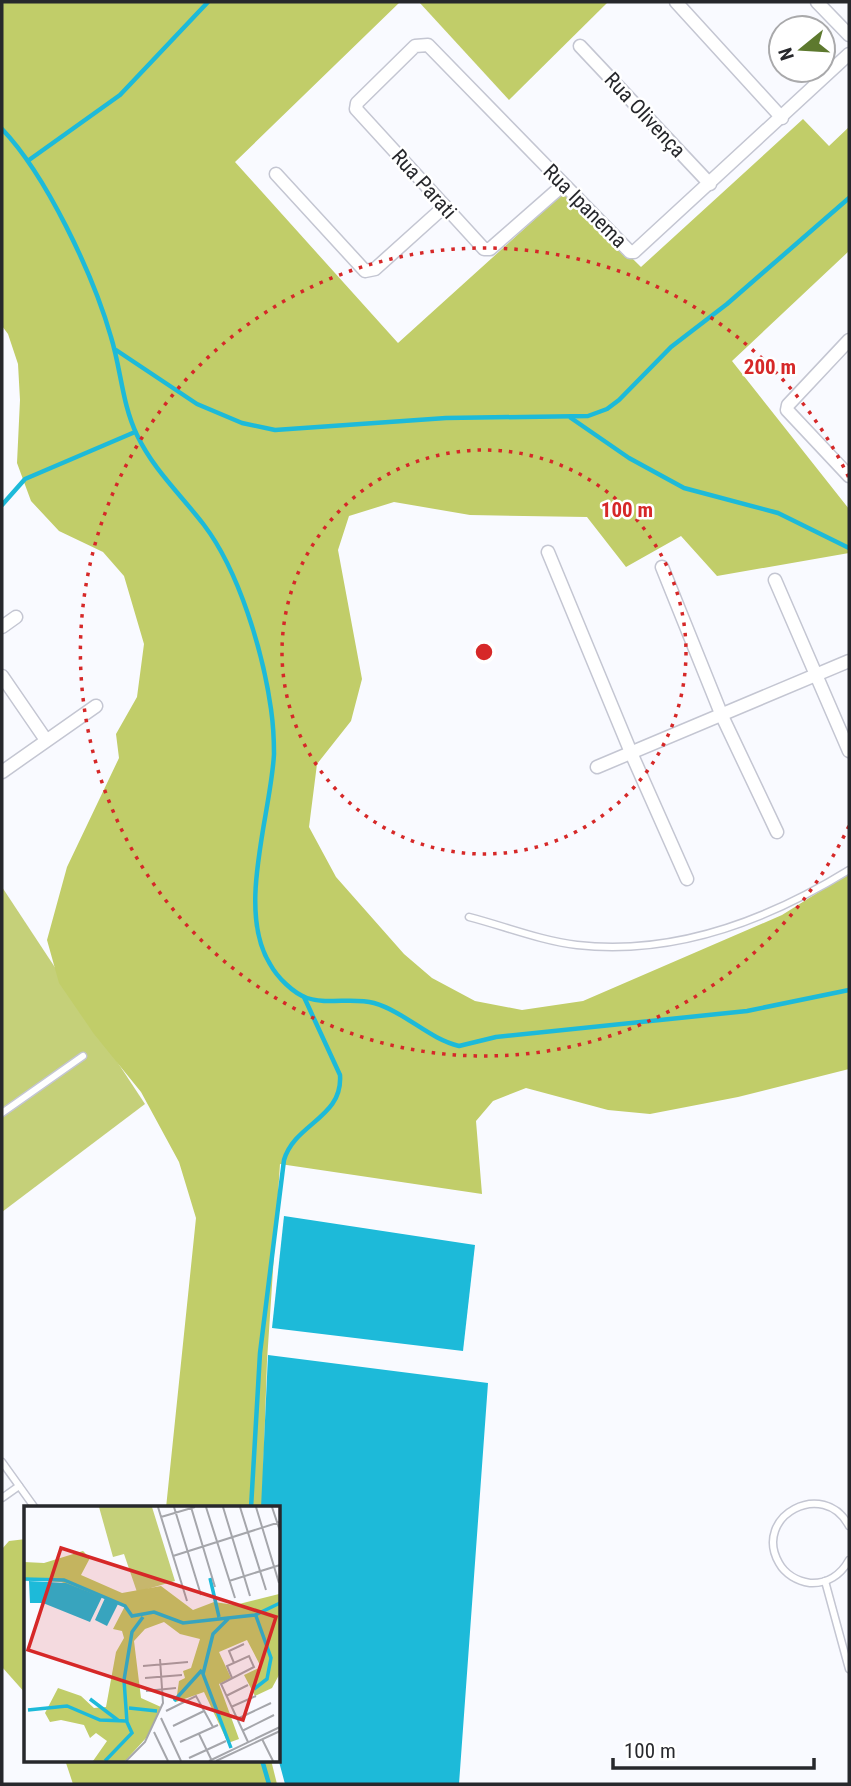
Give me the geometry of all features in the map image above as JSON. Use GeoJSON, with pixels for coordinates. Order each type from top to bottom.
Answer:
{"type":"FeatureCollection","features":[{"type":"Feature","properties":{"kind":"street"},"geometry":{"type":"LineString","coordinates":[[676,2],[782,118]]}},
{"type":"Feature","properties":{"kind":"street"},"geometry":{"type":"LineString","coordinates":[[817,2],[849,35]]}},
{"type":"Feature","properties":{"kind":"street","name":"Rua Ipanema"},"geometry":{"type":"LineString","coordinates":[[418,44],[428,45],[563,185],[634,252],[849,54]]}},
{"type":"Feature","properties":{"kind":"street","name":"Rua Parati"},"geometry":{"type":"LineString","coordinates":[[418,44],[357,103],[356,109],[487,250],[563,185]]}},
{"type":"Feature","properties":{"kind":"street","name":"Rua Olivença"},"geometry":{"type":"LineString","coordinates":[[580,46],[710,184]]}},
{"type":"Feature","properties":{"kind":"street"},"geometry":{"type":"LineString","coordinates":[[276,174],[365,271],[375,269],[444,206]]}},
{"type":"Feature","properties":{"kind":"street"},"geometry":{"type":"LineString","coordinates":[[849,340],[788,405],[787,410],[849,475]]}},
{"type":"Feature","properties":{"kind":"street"},"geometry":{"type":"LineString","coordinates":[[548,552],[632,755],[687,879]]}},
{"type":"Feature","properties":{"kind":"street"},"geometry":{"type":"LineString","coordinates":[[662,567],[722,716],[777,832]]}},
{"type":"Feature","properties":{"kind":"street"},"geometry":{"type":"LineString","coordinates":[[775,580],[849,751]]}},
{"type":"Feature","properties":{"kind":"street"},"geometry":{"type":"LineString","coordinates":[[2,627],[16,617]]}},
{"type":"Feature","properties":{"kind":"street"},"geometry":{"type":"LineString","coordinates":[[597,767],[632,755],[849,661]]}},
{"type":"Feature","properties":{"kind":"street"},"geometry":{"type":"LineString","coordinates":[[2,676],[46,740]]}},
{"type":"Feature","properties":{"kind":"street"},"geometry":{"type":"LineString","coordinates":[[2,772],[96,706]]}},
{"type":"Feature","properties":{"kind":"lane"},"geometry":{"type":"LineString","coordinates":[[469,917],[576,945],[637,947],[719,932],[773,912],[849,870]]}},
{"type":"Feature","properties":{"kind":"lane"},"geometry":{"type":"LineString","coordinates":[[2,1113],[83,1056]]}},
{"type":"Feature","properties":{"kind":"lane"},"geometry":{"type":"LineString","coordinates":[[2,1462],[34,1506]]}},
{"type":"Feature","properties":{"kind":"lane"},"geometry":{"type":"LineString","coordinates":[[2,1498],[19,1486]]}},
{"type":"Feature","properties":{"kind":"lane"},"geometry":{"type":"LineString","coordinates":[[849,1526],[841,1513],[819,1503],[796,1506],[778,1522],[773,1545],[782,1567],[801,1581],[825,1581],[836,1576],[849,1560]]}},
{"type":"Feature","properties":{"kind":"lane"},"geometry":{"type":"LineString","coordinates":[[825,1581],[849,1669]]}},
{"type":"Feature","properties":{"kind":"green space"},"geometry":{"type":"Polygon","coordinates":[[[2,2],[400,2],[235,162],[398,343],[565,192],[641,267],[803,119],[829,146],[849,127],[849,251],[732,361],[849,509],[849,553],[717,576],[681,536],[626,567],[587,517],[470,515],[394,502],[349,516],[338,550],[362,679],[351,721],[317,764],[309,827],[336,877],[404,954],[432,978],[475,1001],[522,1010],[583,1001],[782,915],[849,873],[849,1069],[738,1097],[650,1114],[608,1110],[526,1088],[493,1101],[476,1121],[482,1194],[280,1164],[267,1361],[262,1506],[166,1506],[196,1218],[179,1162],[141,1092],[94,1034],[59,983],[47,940],[67,867],[119,758],[116,734],[137,697],[144,644],[124,576],[103,552],[59,531],[31,501],[17,463],[20,400],[18,364],[8,334],[2,326],[2,2]]]}},
{"type":"Feature","properties":{"kind":"green space"},"geometry":{"type":"Polygon","coordinates":[[[419,2],[608,2],[509,100],[419,2]]]}},
{"type":"Feature","properties":{"kind":"green space"},"geometry":{"type":"Polygon","coordinates":[[[2,887],[145,1104],[2,1212],[2,887]]]}},
{"type":"Feature","properties":{"kind":"green space"},"geometry":{"type":"Polygon","coordinates":[[[24,1539],[24,1692],[2,1667],[2,1549],[9,1541],[24,1539]]]}},
{"type":"Feature","properties":{"kind":"green space"},"geometry":{"type":"Polygon","coordinates":[[[66,1762],[272,1762],[277,1784],[73,1784],[66,1762]]]}},
{"type":"Feature","properties":{"kind":"water"},"geometry":{"type":"Polygon","coordinates":[[[284,1216],[475,1245],[463,1351],[272,1328],[284,1216]]]}},
{"type":"Feature","properties":{"kind":"water"},"geometry":{"type":"Polygon","coordinates":[[[268,1355],[488,1383],[459,1784],[285,1784],[279,1762],[280,1506],[261,1506],[268,1355]]]}},
{"type":"Feature","properties":{"kind":"waterway"},"geometry":{"type":"LineString","coordinates":[[29,160],[120,95],[208,2]]}},
{"type":"Feature","properties":{"kind":"waterway"},"geometry":{"type":"LineString","coordinates":[[2,129],[19,149],[51,198],[93,284],[111,337],[128,411],[137,435],[159,471],[217,544],[248,613],[267,687],[274,743],[272,778],[258,861],[256,917],[260,942],[270,964],[281,979],[307,998],[323,1001],[366,1001],[385,1007],[437,1038],[459,1046],[496,1037],[747,1011],[849,990]]}},
{"type":"Feature","properties":{"kind":"waterway"},"geometry":{"type":"LineString","coordinates":[[116,350],[197,404],[242,423],[275,430],[446,418],[588,416],[607,409],[619,400],[671,347],[727,304],[849,198]]}},
{"type":"Feature","properties":{"kind":"waterway"},"geometry":{"type":"LineString","coordinates":[[571,418],[629,458],[684,488],[778,513],[849,548]]}},
{"type":"Feature","properties":{"kind":"waterway"},"geometry":{"type":"LineString","coordinates":[[2,505],[25,479],[135,432]]}},
{"type":"Feature","properties":{"kind":"waterway"},"geometry":{"type":"LineString","coordinates":[[251,1506],[260,1353],[284,1160],[298,1137],[334,1101],[339,1089],[340,1075],[304,997]]}},
{"type":"Feature","properties":{"kind":"waterway"},"geometry":{"type":"LineString","coordinates":[[263,1762],[269,1784]]}}]}
